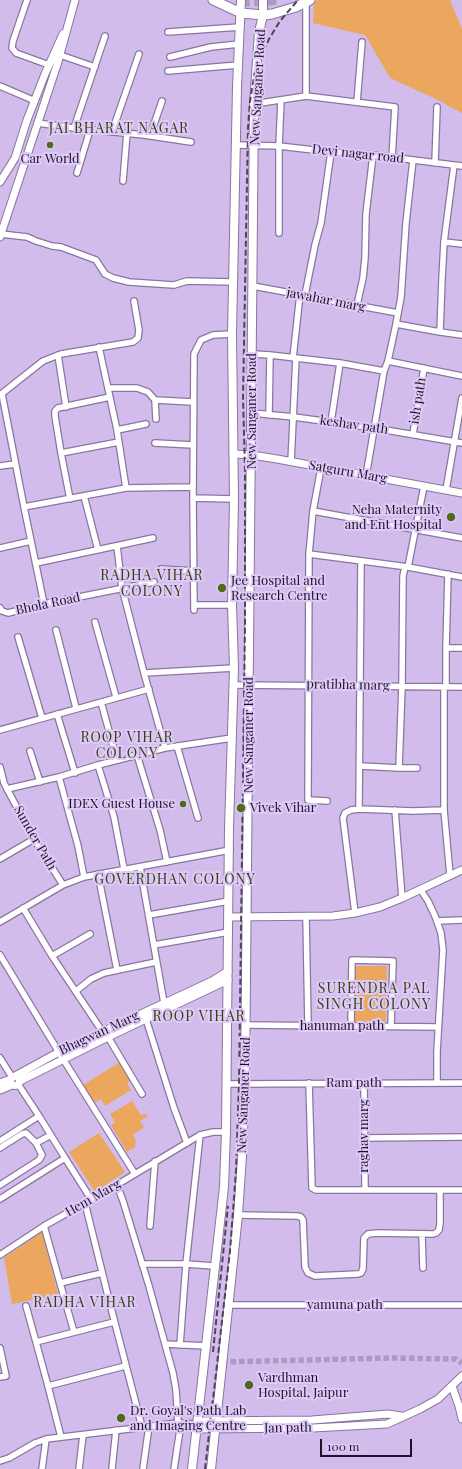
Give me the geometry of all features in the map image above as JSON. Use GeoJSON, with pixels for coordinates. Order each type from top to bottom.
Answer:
{"type":"FeatureCollection","features":[{"type":"Feature","properties":{"kind":"main road"},"geometry":{"type":"LineString","coordinates":[[213,0],[241,13],[263,15],[272,14],[308,1]]}},
{"type":"Feature","properties":{"kind":"main road","name":"New Sanganer Road"},"geometry":{"type":"LineString","coordinates":[[192,1469],[224,1187],[226,1132],[230,850],[229,828],[234,668],[232,605],[234,499],[232,334],[238,65],[241,0]]}},
{"type":"Feature","properties":{"kind":"main road","name":"New Sanganer Road"},"geometry":{"type":"LineString","coordinates":[[211,1469],[238,1215],[246,1084],[254,104],[259,32],[263,15],[263,0]]}},
{"type":"Feature","properties":{"kind":"street"},"geometry":{"type":"LineString","coordinates":[[27,0],[12,41],[12,48],[16,53],[49,65]]}},
{"type":"Feature","properties":{"kind":"street"},"geometry":{"type":"LineString","coordinates":[[75,0],[60,55],[1,235],[28,237],[52,246],[61,247],[96,260],[104,274],[129,282],[174,285],[187,281],[233,282]]}},
{"type":"Feature","properties":{"kind":"street"},"geometry":{"type":"LineString","coordinates":[[306,96],[308,1]]}},
{"type":"Feature","properties":{"kind":"street"},"geometry":{"type":"LineString","coordinates":[[0,182],[15,158],[27,120],[49,65],[69,21]]}},
{"type":"Feature","properties":{"kind":"street"},"geometry":{"type":"LineString","coordinates":[[168,32],[240,27]]}},
{"type":"Feature","properties":{"kind":"street"},"geometry":{"type":"LineString","coordinates":[[74,128],[105,36]]}},
{"type":"Feature","properties":{"kind":"street"},"geometry":{"type":"LineString","coordinates":[[357,102],[362,42]]}},
{"type":"Feature","properties":{"kind":"street"},"geometry":{"type":"LineString","coordinates":[[170,56],[211,47],[239,44]]}},
{"type":"Feature","properties":{"kind":"street"},"geometry":{"type":"LineString","coordinates":[[112,132],[139,54]]}},
{"type":"Feature","properties":{"kind":"street"},"geometry":{"type":"LineString","coordinates":[[60,55],[95,67]]}},
{"type":"Feature","properties":{"kind":"street"},"geometry":{"type":"LineString","coordinates":[[168,71],[238,65]]}},
{"type":"Feature","properties":{"kind":"street"},"geometry":{"type":"LineString","coordinates":[[0,86],[35,101]]}},
{"type":"Feature","properties":{"kind":"street"},"geometry":{"type":"LineString","coordinates":[[254,104],[306,96],[395,107],[392,158]]}},
{"type":"Feature","properties":{"kind":"street"},"geometry":{"type":"LineString","coordinates":[[279,233],[279,146],[281,100]]}},
{"type":"Feature","properties":{"kind":"street"},"geometry":{"type":"LineString","coordinates":[[150,136],[162,101]]}},
{"type":"Feature","properties":{"kind":"street"},"geometry":{"type":"LineString","coordinates":[[435,163],[438,107]]}},
{"type":"Feature","properties":{"kind":"street"},"geometry":{"type":"LineString","coordinates":[[38,123],[191,142]]}},
{"type":"Feature","properties":{"kind":"street"},"geometry":{"type":"LineString","coordinates":[[77,173],[90,130]]}},
{"type":"Feature","properties":{"kind":"street"},"geometry":{"type":"LineString","coordinates":[[124,181],[127,133]]}},
{"type":"Feature","properties":{"kind":"street","name":"Devi nagar road"},"geometry":{"type":"LineString","coordinates":[[236,144],[279,146],[373,155],[462,166]]}},
{"type":"Feature","properties":{"kind":"street"},"geometry":{"type":"LineString","coordinates":[[291,462],[294,417],[294,358],[303,295],[321,223],[331,152]]}},
{"type":"Feature","properties":{"kind":"street"},"geometry":{"type":"LineString","coordinates":[[357,305],[364,272],[366,214],[373,155]]}},
{"type":"Feature","properties":{"kind":"street"},"geometry":{"type":"LineString","coordinates":[[366,476],[384,371],[388,360],[401,297],[406,223],[413,160]]}},
{"type":"Feature","properties":{"kind":"street"},"geometry":{"type":"LineString","coordinates":[[440,332],[444,242],[454,165]]}},
{"type":"Feature","properties":{"kind":"street"},"geometry":{"type":"LineString","coordinates":[[444,242],[462,244]]}},
{"type":"Feature","properties":{"kind":"street","name":"jawahar marg"},"geometry":{"type":"LineString","coordinates":[[253,286],[398,313]]}},
{"type":"Feature","properties":{"kind":"street"},"geometry":{"type":"LineString","coordinates":[[44,604],[1,394],[43,361],[58,355],[133,342],[138,338],[139,330],[134,301]]}},
{"type":"Feature","properties":{"kind":"street"},"geometry":{"type":"LineString","coordinates":[[396,324],[462,335]]}},
{"type":"Feature","properties":{"kind":"street"},"geometry":{"type":"LineString","coordinates":[[232,334],[213,335],[201,340],[194,354],[193,402],[194,607],[232,605]]}},
{"type":"Feature","properties":{"kind":"street"},"geometry":{"type":"LineString","coordinates":[[99,347],[117,430],[126,488]]}},
{"type":"Feature","properties":{"kind":"street"},"geometry":{"type":"LineString","coordinates":[[253,354],[340,363],[384,371]]}},
{"type":"Feature","properties":{"kind":"street"},"geometry":{"type":"LineString","coordinates":[[58,355],[66,407]]}},
{"type":"Feature","properties":{"kind":"street"},"geometry":{"type":"LineString","coordinates":[[269,415],[270,355]]}},
{"type":"Feature","properties":{"kind":"street"},"geometry":{"type":"LineString","coordinates":[[388,360],[462,376]]}},
{"type":"Feature","properties":{"kind":"street"},"geometry":{"type":"LineString","coordinates":[[331,422],[340,363]]}},
{"type":"Feature","properties":{"kind":"street","name":"ish path"},"geometry":{"type":"LineString","coordinates":[[413,434],[424,368]]}},
{"type":"Feature","properties":{"kind":"street"},"geometry":{"type":"LineString","coordinates":[[108,388],[137,388],[148,392],[155,400],[156,419]]}},
{"type":"Feature","properties":{"kind":"street"},"geometry":{"type":"LineString","coordinates":[[70,499],[55,416],[56,411],[58,408],[110,397]]}},
{"type":"Feature","properties":{"kind":"street"},"geometry":{"type":"LineString","coordinates":[[446,490],[462,398]]}},
{"type":"Feature","properties":{"kind":"street"},"geometry":{"type":"LineString","coordinates":[[155,400],[193,402]]}},
{"type":"Feature","properties":{"kind":"street","name":"keshav path"},"geometry":{"type":"LineString","coordinates":[[252,412],[374,428],[462,443]]}},
{"type":"Feature","properties":{"kind":"street"},"geometry":{"type":"LineString","coordinates":[[117,430],[146,424]]}},
{"type":"Feature","properties":{"kind":"street"},"geometry":{"type":"LineString","coordinates":[[61,453],[119,442]]}},
{"type":"Feature","properties":{"kind":"street"},"geometry":{"type":"LineString","coordinates":[[155,443],[193,445]]}},
{"type":"Feature","properties":{"kind":"street","name":"Satguru Marg"},"geometry":{"type":"LineString","coordinates":[[233,454],[252,455],[462,493]]}},
{"type":"Feature","properties":{"kind":"street"},"geometry":{"type":"LineString","coordinates":[[0,466],[15,464]]}},
{"type":"Feature","properties":{"kind":"street"},"geometry":{"type":"LineString","coordinates":[[321,468],[312,511],[309,554],[308,800],[327,801]]}},
{"type":"Feature","properties":{"kind":"street"},"geometry":{"type":"LineString","coordinates":[[399,768],[402,686],[403,576],[407,567],[416,530],[424,486]]}},
{"type":"Feature","properties":{"kind":"street"},"geometry":{"type":"LineString","coordinates":[[24,507],[126,488],[193,488]]}},
{"type":"Feature","properties":{"kind":"street"},"geometry":{"type":"LineString","coordinates":[[84,496],[98,550]]}},
{"type":"Feature","properties":{"kind":"street"},"geometry":{"type":"LineString","coordinates":[[193,498],[234,499]]}},
{"type":"Feature","properties":{"kind":"street"},"geometry":{"type":"LineString","coordinates":[[312,511],[462,538]]}},
{"type":"Feature","properties":{"kind":"street"},"geometry":{"type":"LineString","coordinates":[[36,563],[152,538]]}},
{"type":"Feature","properties":{"kind":"street"},"geometry":{"type":"LineString","coordinates":[[0,548],[31,541]]}},
{"type":"Feature","properties":{"kind":"street"},"geometry":{"type":"LineString","coordinates":[[117,546],[122,588],[165,748]]}},
{"type":"Feature","properties":{"kind":"street"},"geometry":{"type":"LineString","coordinates":[[309,554],[407,567],[462,577]]}},
{"type":"Feature","properties":{"kind":"street"},"geometry":{"type":"LineString","coordinates":[[359,809],[361,561]]}},
{"type":"Feature","properties":{"kind":"street"},"geometry":{"type":"LineString","coordinates":[[161,569],[193,570]]}},
{"type":"Feature","properties":{"kind":"street"},"geometry":{"type":"LineString","coordinates":[[448,574],[444,810],[450,875]]}},
{"type":"Feature","properties":{"kind":"street","name":"Bhola Road"},"geometry":{"type":"LineString","coordinates":[[0,608],[2,611],[8,612],[154,582]]}},
{"type":"Feature","properties":{"kind":"street"},"geometry":{"type":"LineString","coordinates":[[95,622],[116,697]]}},
{"type":"Feature","properties":{"kind":"street"},"geometry":{"type":"LineString","coordinates":[[56,630],[76,708]]}},
{"type":"Feature","properties":{"kind":"street"},"geometry":{"type":"LineString","coordinates":[[18,637],[42,718]]}},
{"type":"Feature","properties":{"kind":"street"},"geometry":{"type":"LineString","coordinates":[[446,648],[462,648]]}},
{"type":"Feature","properties":{"kind":"street"},"geometry":{"type":"LineString","coordinates":[[144,673],[234,668]]}},
{"type":"Feature","properties":{"kind":"street","name":"pratibha marg"},"geometry":{"type":"LineString","coordinates":[[233,685],[462,687]]}},
{"type":"Feature","properties":{"kind":"street"},"geometry":{"type":"LineString","coordinates":[[0,730],[148,688]]}},
{"type":"Feature","properties":{"kind":"street"},"geometry":{"type":"LineString","coordinates":[[101,702],[117,760]]}},
{"type":"Feature","properties":{"kind":"street"},"geometry":{"type":"LineString","coordinates":[[57,714],[75,773]]}},
{"type":"Feature","properties":{"kind":"street"},"geometry":{"type":"LineString","coordinates":[[7,790],[165,748],[232,738]]}},
{"type":"Feature","properties":{"kind":"street"},"geometry":{"type":"LineString","coordinates":[[177,746],[198,818]]}},
{"type":"Feature","properties":{"kind":"street"},"geometry":{"type":"LineString","coordinates":[[30,751],[40,782]]}},
{"type":"Feature","properties":{"kind":"street"},"geometry":{"type":"LineString","coordinates":[[137,755],[160,830],[167,862]]}},
{"type":"Feature","properties":{"kind":"street"},"geometry":{"type":"LineString","coordinates":[[98,765],[114,817],[124,869]]}},
{"type":"Feature","properties":{"kind":"street"},"geometry":{"type":"LineString","coordinates":[[360,766],[417,768]]}},
{"type":"Feature","properties":{"kind":"street","name":"Sunder Path"},"geometry":{"type":"LineString","coordinates":[[0,767],[2,784],[63,885]]}},
{"type":"Feature","properties":{"kind":"street"},"geometry":{"type":"LineString","coordinates":[[59,777],[74,831],[84,877]]}},
{"type":"Feature","properties":{"kind":"street"},"geometry":{"type":"LineString","coordinates":[[355,914],[343,818],[345,813],[351,810],[359,809],[444,810]]}},
{"type":"Feature","properties":{"kind":"street"},"geometry":{"type":"LineString","coordinates":[[395,810],[402,898]]}},
{"type":"Feature","properties":{"kind":"street"},"geometry":{"type":"LineString","coordinates":[[0,859],[34,839]]}},
{"type":"Feature","properties":{"kind":"street"},"geometry":{"type":"LineString","coordinates":[[0,922],[63,885],[84,877],[230,850]]}},
{"type":"Feature","properties":{"kind":"street"},"geometry":{"type":"LineString","coordinates":[[140,867],[164,1003]]}},
{"type":"Feature","properties":{"kind":"street"},"geometry":{"type":"LineString","coordinates":[[229,917],[333,916],[355,914],[380,907],[402,898],[462,870]]}},
{"type":"Feature","properties":{"kind":"street"},"geometry":{"type":"LineString","coordinates":[[98,874],[117,970]]}},
{"type":"Feature","properties":{"kind":"street"},"geometry":{"type":"LineString","coordinates":[[420,890],[428,901],[437,921],[441,933],[443,950],[438,1027],[437,1083]]}},
{"type":"Feature","properties":{"kind":"street"},"geometry":{"type":"LineString","coordinates":[[149,915],[229,901]]}},
{"type":"Feature","properties":{"kind":"street"},"geometry":{"type":"LineString","coordinates":[[22,908],[52,956],[105,1034],[142,1094]]}},
{"type":"Feature","properties":{"kind":"street"},"geometry":{"type":"LineString","coordinates":[[306,916],[308,1025]]}},
{"type":"Feature","properties":{"kind":"street"},"geometry":{"type":"LineString","coordinates":[[437,921],[462,920]]}},
{"type":"Feature","properties":{"kind":"street"},"geometry":{"type":"LineString","coordinates":[[154,945],[229,932]]}},
{"type":"Feature","properties":{"kind":"street"},"geometry":{"type":"LineString","coordinates":[[52,956],[90,934]]}},
{"type":"Feature","properties":{"kind":"street"},"geometry":{"type":"LineString","coordinates":[[0,955],[135,1174]]}},
{"type":"Feature","properties":{"kind":"street"},"geometry":{"type":"LineString","coordinates":[[351,1027],[352,960],[393,961],[391,1026]]}},
{"type":"Feature","properties":{"kind":"street"},"geometry":{"type":"LineString","coordinates":[[76,991],[91,979],[104,973],[156,962]]}},
{"type":"Feature","properties":{"kind":"street","name":"Bhagwan Marg"},"geometry":{"type":"LineString","coordinates":[[0,1083],[15,1080],[63,1059],[105,1034],[228,971]]}},
{"type":"Feature","properties":{"kind":"street","name":"Bhagwan Marg"},"geometry":{"type":"LineString","coordinates":[[0,1090],[59,1052],[146,1019],[228,980]]}},
{"type":"Feature","properties":{"kind":"street"},"geometry":{"type":"LineString","coordinates":[[146,1019],[174,1108],[187,1143]]}},
{"type":"Feature","properties":{"kind":"street","name":"hanuman path"},"geometry":{"type":"LineString","coordinates":[[247,1025],[438,1027]]}},
{"type":"Feature","properties":{"kind":"street"},"geometry":{"type":"LineString","coordinates":[[0,1058],[39,1116],[91,1199]]}},
{"type":"Feature","properties":{"kind":"street"},"geometry":{"type":"LineString","coordinates":[[309,1083],[312,1188],[316,1190],[462,1190]]}},
{"type":"Feature","properties":{"kind":"street","name":"raghav marg"},"geometry":{"type":"LineString","coordinates":[[364,1083],[365,1190]]}},
{"type":"Feature","properties":{"kind":"street","name":"Ram path"},"geometry":{"type":"LineString","coordinates":[[226,1084],[462,1083]]}},
{"type":"Feature","properties":{"kind":"street"},"geometry":{"type":"LineString","coordinates":[[0,1141],[39,1116]]}},
{"type":"Feature","properties":{"kind":"street","name":"Hem Marg"},"geometry":{"type":"LineString","coordinates":[[0,1255],[44,1226],[117,1185],[200,1135],[213,1132],[226,1132]]}},
{"type":"Feature","properties":{"kind":"street"},"geometry":{"type":"LineString","coordinates":[[0,1148],[25,1133],[28,1134],[41,1153],[41,1158],[0,1185]]}},
{"type":"Feature","properties":{"kind":"street"},"geometry":{"type":"LineString","coordinates":[[180,1345],[186,1264],[200,1135]]}},
{"type":"Feature","properties":{"kind":"street"},"geometry":{"type":"LineString","coordinates":[[36,1144],[51,1136]]}},
{"type":"Feature","properties":{"kind":"street"},"geometry":{"type":"LineString","coordinates":[[364,1138],[462,1137]]}},
{"type":"Feature","properties":{"kind":"street"},"geometry":{"type":"LineString","coordinates":[[0,1199],[65,1158]]}},
{"type":"Feature","properties":{"kind":"street"},"geometry":{"type":"LineString","coordinates":[[150,1226],[155,1161]]}},
{"type":"Feature","properties":{"kind":"street"},"geometry":{"type":"LineString","coordinates":[[117,1185],[142,1264],[165,1344],[176,1390],[180,1423],[174,1469]]}},
{"type":"Feature","properties":{"kind":"street"},"geometry":{"type":"LineString","coordinates":[[238,1215],[301,1217],[303,1220],[306,1267],[308,1273],[315,1276],[358,1274],[361,1273],[364,1238],[368,1234],[432,1234],[439,1230],[440,1190]]}},
{"type":"Feature","properties":{"kind":"street"},"geometry":{"type":"LineString","coordinates":[[85,1203],[114,1322],[142,1427]]}},
{"type":"Feature","properties":{"kind":"street"},"geometry":{"type":"LineString","coordinates":[[44,1226],[74,1332]]}},
{"type":"Feature","properties":{"kind":"street"},"geometry":{"type":"LineString","coordinates":[[422,1234],[423,1268]]}},
{"type":"Feature","properties":{"kind":"street"},"geometry":{"type":"LineString","coordinates":[[142,1264],[186,1264],[214,1266]]}},
{"type":"Feature","properties":{"kind":"street"},"geometry":{"type":"LineString","coordinates":[[60,1283],[102,1272]]}},
{"type":"Feature","properties":{"kind":"street","name":"yamuna path"},"geometry":{"type":"LineString","coordinates":[[228,1305],[462,1305]]}},
{"type":"Feature","properties":{"kind":"street"},"geometry":{"type":"LineString","coordinates":[[26,1306],[61,1437]]}},
{"type":"Feature","properties":{"kind":"street"},"geometry":{"type":"LineString","coordinates":[[36,1342],[114,1322]]}},
{"type":"Feature","properties":{"kind":"street"},"geometry":{"type":"LineString","coordinates":[[165,1344],[207,1346]]}},
{"type":"Feature","properties":{"kind":"street"},"geometry":{"type":"LineString","coordinates":[[0,1348],[6,1376],[0,1377]]}},
{"type":"Feature","properties":{"kind":"street"},"geometry":{"type":"LineString","coordinates":[[48,1386],[126,1366]]}},
{"type":"Feature","properties":{"kind":"street","name":"Jan path"},"geometry":{"type":"LineString","coordinates":[[197,1424],[216,1425],[312,1420],[388,1414],[401,1416],[438,1398],[462,1376]]}},
{"type":"Feature","properties":{"kind":"street"},"geometry":{"type":"LineString","coordinates":[[452,1386],[462,1419]]}},
{"type":"Feature","properties":{"kind":"street"},"geometry":{"type":"LineString","coordinates":[[0,1461],[46,1439],[149,1426],[180,1423],[197,1424]]}},
{"type":"Feature","properties":{"kind":"street"},"geometry":{"type":"LineString","coordinates":[[143,1469],[149,1426]]}},
{"type":"Feature","properties":{"kind":"street"},"geometry":{"type":"LineString","coordinates":[[112,1469],[116,1430]]}},
{"type":"Feature","properties":{"kind":"street"},"geometry":{"type":"LineString","coordinates":[[79,1469],[83,1435]]}},
{"type":"Feature","properties":{"kind":"street"},"geometry":{"type":"LineString","coordinates":[[42,1469],[46,1439]]}},
{"type":"Feature","properties":{"kind":"shaded area"},"geometry":{"type":"Polygon","coordinates":[[[319,0],[450,0],[462,29],[462,113],[390,78],[365,35],[313,23],[314,2],[319,0]]]}},
{"type":"Feature","properties":{"kind":"shaded area"},"geometry":{"type":"Polygon","coordinates":[[[356,966],[387,966],[386,1021],[354,1023],[356,966]]]}},
{"type":"Feature","properties":{"kind":"shaded area"},"geometry":{"type":"Polygon","coordinates":[[[120,1062],[131,1080],[127,1083],[131,1090],[105,1106],[101,1099],[94,1103],[83,1085],[120,1062]]]}},
{"type":"Feature","properties":{"kind":"shaded area"},"geometry":{"type":"Polygon","coordinates":[[[132,1101],[141,1115],[146,1114],[148,1116],[140,1121],[144,1127],[133,1135],[136,1141],[135,1147],[127,1152],[111,1125],[115,1122],[110,1114],[132,1101]]]}},
{"type":"Feature","properties":{"kind":"shaded area"},"geometry":{"type":"Polygon","coordinates":[[[99,1133],[125,1172],[95,1192],[69,1152],[99,1133]]]}},
{"type":"Feature","properties":{"kind":"shaded area"},"geometry":{"type":"Polygon","coordinates":[[[42,1232],[58,1294],[12,1304],[4,1258],[42,1232]]]}},
{"type":"Feature","properties":{"kind":"tunnel"},"geometry":{"type":"LineString","coordinates":[[241,0],[247,2],[276,0]]}},
{"type":"Feature","properties":{"kind":"tunnel"},"geometry":{"type":"LineString","coordinates":[[222,1362],[390,1358],[456,1359],[462,1363]]}},
{"type":"Feature","properties":{"kind":"railway"},"geometry":{"type":"LineString","coordinates":[[205,1469],[230,1251],[236,1171],[239,1084],[245,624],[245,469],[243,398],[248,128],[250,101],[255,71],[269,39],[280,21],[298,0]]}},
{"type":"Feature","properties":{"kind":"railway"},"geometry":{"type":"LineString","coordinates":[[213,1352],[228,1206]]}},
{"type":"Feature","properties":{"kind":"place","name":"Car World"},"geometry":{"type":"Point","coordinates":[50,145]}},
{"type":"Feature","properties":{"kind":"place","name":"Neha Maternity and Ent Hospital"},"geometry":{"type":"Point","coordinates":[451,517]}},
{"type":"Feature","properties":{"kind":"place","name":"Jee Hospital and Research Centre"},"geometry":{"type":"Point","coordinates":[222,588]}},
{"type":"Feature","properties":{"kind":"place","name":"IDEX Guest House"},"geometry":{"type":"Point","coordinates":[183,804]}},
{"type":"Feature","properties":{"kind":"place","name":"Vivek Vihar"},"geometry":{"type":"Point","coordinates":[241,808]}},
{"type":"Feature","properties":{"kind":"place","name":"Vardhman Hospital, Jaipur"},"geometry":{"type":"Point","coordinates":[249,1385]}},
{"type":"Feature","properties":{"kind":"place","name":"Dr. Goyal's Path Lab and Imaging Centre"},"geometry":{"type":"Point","coordinates":[121,1418]}},
{"type":"Feature","properties":{"kind":"district","name":"JAI BHARAT NAGAR"},"geometry":{"type":"Point","coordinates":[119,129]}},
{"type":"Feature","properties":{"kind":"district","name":"RADHA VIHAR COLONY"},"geometry":{"type":"Point","coordinates":[152,584]}},
{"type":"Feature","properties":{"kind":"district","name":"ROOP VIHAR COLONY"},"geometry":{"type":"Point","coordinates":[127,746]}},
{"type":"Feature","properties":{"kind":"district","name":"GOVERDHAN COLONY"},"geometry":{"type":"Point","coordinates":[175,880]}},
{"type":"Feature","properties":{"kind":"district","name":"SURENDRA PAL SINGH COLONY"},"geometry":{"type":"Point","coordinates":[374,998]}},
{"type":"Feature","properties":{"kind":"district","name":"ROOP VIHAR"},"geometry":{"type":"Point","coordinates":[199,1017]}},
{"type":"Feature","properties":{"kind":"district","name":"RADHA VIHAR"},"geometry":{"type":"Point","coordinates":[85,1303]}}]}
